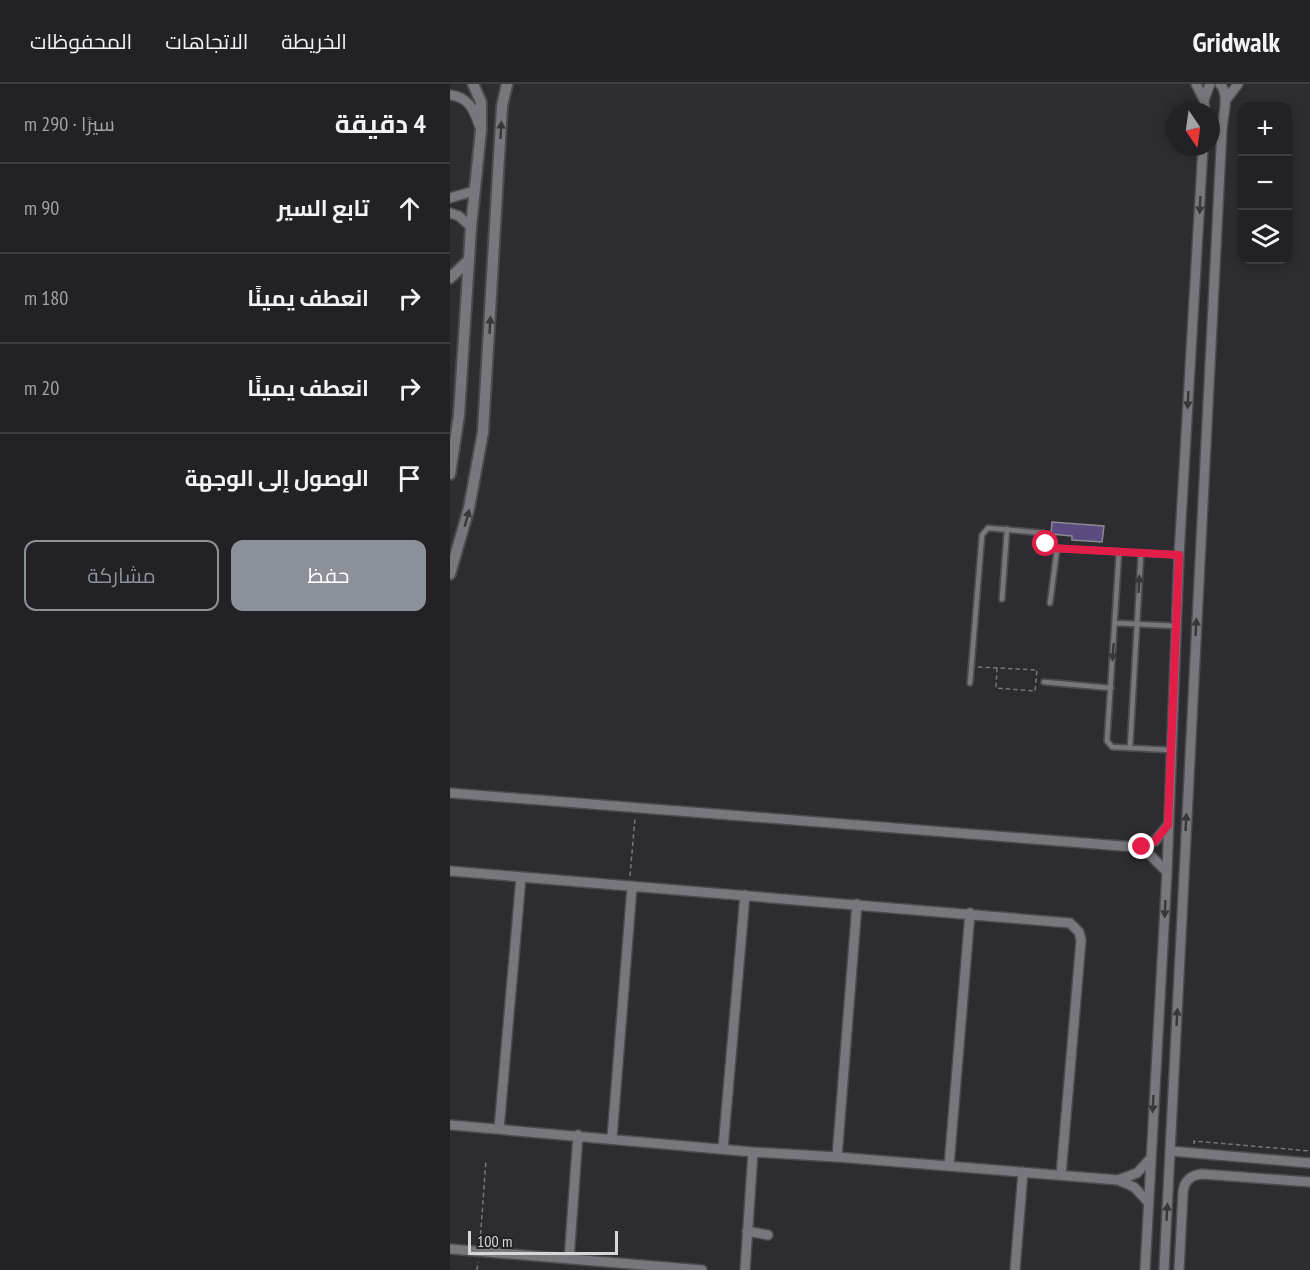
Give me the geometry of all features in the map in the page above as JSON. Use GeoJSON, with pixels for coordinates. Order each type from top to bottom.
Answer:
{"type":"FeatureCollection","features":[{"type":"Feature","properties":{"kind":"street"},"geometry":{"type":"LineString","coordinates":[[1196,84],[1204,100]]}},
{"type":"Feature","properties":{"kind":"street"},"geometry":{"type":"LineString","coordinates":[[1204,100],[1206,89],[1210,84]]}},
{"type":"Feature","properties":{"kind":"street"},"geometry":{"type":"LineString","coordinates":[[1164,1270],[1225,101],[1225,90],[1220,84]]}},
{"type":"Feature","properties":{"kind":"street"},"geometry":{"type":"LineString","coordinates":[[1225,101],[1238,84]]}},
{"type":"Feature","properties":{"kind":"street"},"geometry":{"type":"LineString","coordinates":[[450,574],[469,508],[483,432],[502,105],[506,85]]}},
{"type":"Feature","properties":{"kind":"street"},"geometry":{"type":"LineString","coordinates":[[450,474],[459,415],[471,227],[481,130],[482,110],[477,87]]}},
{"type":"Feature","properties":{"kind":"street"},"geometry":{"type":"LineString","coordinates":[[450,95],[462,98],[471,105],[481,130]]}},
{"type":"Feature","properties":{"kind":"street"},"geometry":{"type":"LineString","coordinates":[[1145,1270],[1167,872],[1179,555],[1202,156]]}},
{"type":"Feature","properties":{"kind":"street"},"geometry":{"type":"LineString","coordinates":[[450,198],[474,191]]}},
{"type":"Feature","properties":{"kind":"street"},"geometry":{"type":"LineString","coordinates":[[450,213],[459,216],[471,227]]}},
{"type":"Feature","properties":{"kind":"street"},"geometry":{"type":"LineString","coordinates":[[450,278],[469,260]]}},
{"type":"Feature","properties":{"kind":"street"},"geometry":{"type":"LineString","coordinates":[[450,793],[1135,848],[1150,855],[1167,872]]}},
{"type":"Feature","properties":{"kind":"street"},"geometry":{"type":"LineString","coordinates":[[1135,848],[1155,841],[1168,825]]}},
{"type":"Feature","properties":{"kind":"street"},"geometry":{"type":"LineString","coordinates":[[450,871],[1062,920],[1074,925],[1081,940],[1061,1175]]}},
{"type":"Feature","properties":{"kind":"street"},"geometry":{"type":"LineString","coordinates":[[499,1129],[521,877]]}},
{"type":"Feature","properties":{"kind":"street"},"geometry":{"type":"LineString","coordinates":[[612,1138],[630,886]]}},
{"type":"Feature","properties":{"kind":"street"},"geometry":{"type":"LineString","coordinates":[[723,1149],[745,895]]}},
{"type":"Feature","properties":{"kind":"street"},"geometry":{"type":"LineString","coordinates":[[837,1156],[857,904]]}},
{"type":"Feature","properties":{"kind":"street"},"geometry":{"type":"LineString","coordinates":[[949,1166],[969,913]]}},
{"type":"Feature","properties":{"kind":"street"},"geometry":{"type":"LineString","coordinates":[[450,1125],[753,1152],[837,1156],[1118,1180],[1134,1187],[1148,1202]]}},
{"type":"Feature","properties":{"kind":"street"},"geometry":{"type":"LineString","coordinates":[[569,1259],[578,1135]]}},
{"type":"Feature","properties":{"kind":"street"},"geometry":{"type":"LineString","coordinates":[[1170,1151],[1310,1163]]}},
{"type":"Feature","properties":{"kind":"street"},"geometry":{"type":"LineString","coordinates":[[745,1270],[753,1152]]}},
{"type":"Feature","properties":{"kind":"street"},"geometry":{"type":"LineString","coordinates":[[1118,1180],[1137,1173],[1150,1159]]}},
{"type":"Feature","properties":{"kind":"street"},"geometry":{"type":"LineString","coordinates":[[1016,1270],[1023,1172]]}},
{"type":"Feature","properties":{"kind":"street"},"geometry":{"type":"LineString","coordinates":[[1179,1270],[1183,1192],[1190,1177],[1202,1174],[1310,1182]]}},
{"type":"Feature","properties":{"kind":"street"},"geometry":{"type":"LineString","coordinates":[[747,1232],[768,1235]]}},
{"type":"Feature","properties":{"kind":"street"},"geometry":{"type":"LineString","coordinates":[[450,1249],[702,1270]]}},
{"type":"Feature","properties":{"kind":"lane"},"geometry":{"type":"LineString","coordinates":[[970,683],[982,535],[985,530],[990,527],[1043,532],[1047,546],[1057,549],[1179,555]]}},
{"type":"Feature","properties":{"kind":"lane"},"geometry":{"type":"LineString","coordinates":[[1002,599],[1007,529]]}},
{"type":"Feature","properties":{"kind":"lane"},"geometry":{"type":"LineString","coordinates":[[1050,603],[1057,549]]}},
{"type":"Feature","properties":{"kind":"lane"},"geometry":{"type":"LineString","coordinates":[[1119,552],[1107,743],[1112,747],[1171,750]]}},
{"type":"Feature","properties":{"kind":"lane"},"geometry":{"type":"LineString","coordinates":[[1130,748],[1141,553]]}},
{"type":"Feature","properties":{"kind":"lane"},"geometry":{"type":"LineString","coordinates":[[1116,623],[1176,626]]}},
{"type":"Feature","properties":{"kind":"lane"},"geometry":{"type":"LineString","coordinates":[[1044,682],[1111,688]]}},
{"type":"Feature","properties":{"kind":"path"},"geometry":{"type":"LineString","coordinates":[[971,667],[997,668],[1037,670],[1035,691],[996,688],[997,668]]}},
{"type":"Feature","properties":{"kind":"path"},"geometry":{"type":"LineString","coordinates":[[630,886],[636,808]]}},
{"type":"Feature","properties":{"kind":"path"},"geometry":{"type":"LineString","coordinates":[[1193,1153],[1194,1141],[1310,1151]]}},
{"type":"Feature","properties":{"kind":"path"},"geometry":{"type":"LineString","coordinates":[[477,1270],[486,1160]]}},
{"type":"Feature","properties":{"kind":"building"},"geometry":{"type":"Polygon","coordinates":[[[1052,522],[1104,526],[1102,542],[1072,540],[1072,536],[1051,534],[1052,522]]]}},
{"type":"Feature","properties":{"kind":"route"},"geometry":{"type":"LineString","coordinates":[[1046,544],[1049,548],[1179,555],[1168,825],[1160,837],[1142,847]]}}]}
